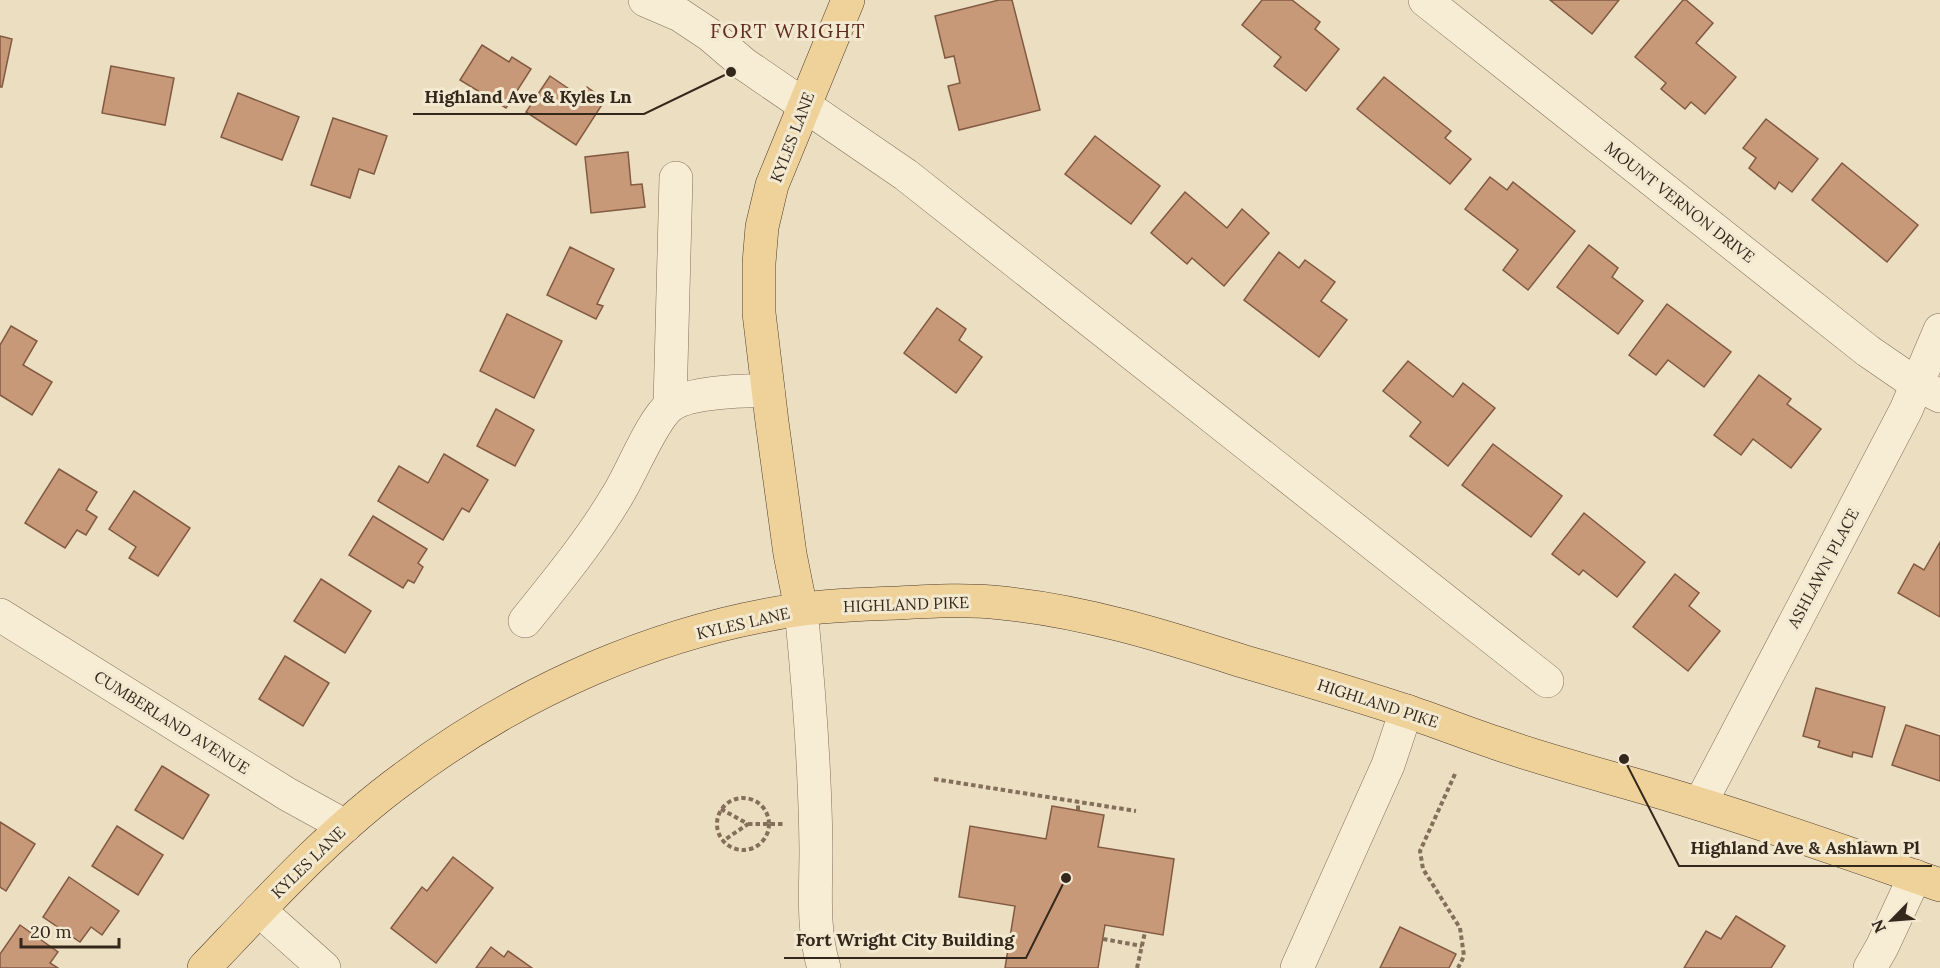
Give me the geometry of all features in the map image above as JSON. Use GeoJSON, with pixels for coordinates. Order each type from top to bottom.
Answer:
{"type":"FeatureCollection","features":[{"type":"Feature","properties":{"kind":"main road","name":"KYLES LANE"},"geometry":{"type":"LineString","coordinates":[[204,968],[259,910],[345,826],[401,780],[468,733],[539,693],[596,667],[667,640],[801,609],[790,554],[768,391],[759,313],[759,263],[762,227],[772,185],[848,0]]}},
{"type":"Feature","properties":{"kind":"main road","name":"HIGHLAND PIKE"},"geometry":{"type":"LineString","coordinates":[[801,609],[949,600],[1002,603],[1068,614],[1165,636],[1406,711],[1500,745],[1700,804],[1928,880]]}},
{"type":"Feature","properties":{"kind":"street"},"geometry":{"type":"LineString","coordinates":[[645,0],[680,15],[803,106],[906,175],[1547,681]]}},
{"type":"Feature","properties":{"kind":"street","name":"MOUNT VERNON DRIVE"},"geometry":{"type":"LineString","coordinates":[[1425,0],[1868,351],[1928,390]]}},
{"type":"Feature","properties":{"kind":"street"},"geometry":{"type":"LineString","coordinates":[[670,405],[676,178]]}},
{"type":"Feature","properties":{"kind":"street","name":"ASHLAWN PLACE"},"geometry":{"type":"LineString","coordinates":[[1700,804],[1900,421],[1928,390],[1940,330]]}},
{"type":"Feature","properties":{"kind":"street"},"geometry":{"type":"LineString","coordinates":[[525,621],[584,545],[610,506],[658,421],[670,405],[692,397],[750,390],[768,391]]}},
{"type":"Feature","properties":{"kind":"street"},"geometry":{"type":"LineString","coordinates":[[801,609],[807,664],[815,824],[815,909],[818,948],[824,968]]}},
{"type":"Feature","properties":{"kind":"street","name":"CUMBERLAND AVENUE"},"geometry":{"type":"LineString","coordinates":[[0,615],[287,794],[345,826]]}},
{"type":"Feature","properties":{"kind":"street"},"geometry":{"type":"LineString","coordinates":[[1297,968],[1388,765],[1406,711]]}},
{"type":"Feature","properties":{"kind":"street"},"geometry":{"type":"LineString","coordinates":[[1870,968],[1928,880]]}},
{"type":"Feature","properties":{"kind":"street"},"geometry":{"type":"LineString","coordinates":[[259,910],[324,968]]}},
{"type":"Feature","properties":{"kind":"path"},"geometry":{"type":"LineString","coordinates":[[1455,774],[1420,851],[1423,869],[1460,928],[1464,956],[1458,968]]}},
{"type":"Feature","properties":{"kind":"path"},"geometry":{"type":"LineString","coordinates":[[934,779],[1136,811]]}},
{"type":"Feature","properties":{"kind":"path"},"geometry":{"type":"LineString","coordinates":[[735,799],[751,799],[764,808],[770,824],[764,841],[757,847],[739,850],[723,842],[718,834],[717,825],[717,816],[721,809],[735,799]]}},
{"type":"Feature","properties":{"kind":"path"},"geometry":{"type":"LineString","coordinates":[[1078,802],[1078,810]]}},
{"type":"Feature","properties":{"kind":"path"},"geometry":{"type":"LineString","coordinates":[[721,809],[748,824],[723,842]]}},
{"type":"Feature","properties":{"kind":"path"},"geometry":{"type":"LineString","coordinates":[[1137,968],[1145,932]]}},
{"type":"Feature","properties":{"kind":"path"},"geometry":{"type":"LineString","coordinates":[[1103,939],[1142,946]]}},
{"type":"Feature","properties":{"kind":"building"},"geometry":{"type":"Polygon","coordinates":[[[999,0],[1012,0],[1040,110],[959,130],[948,86],[960,83],[954,56],[945,58],[935,16],[999,0]]]}},
{"type":"Feature","properties":{"kind":"building"},"geometry":{"type":"Polygon","coordinates":[[[1262,0],[1292,0],[1320,22],[1315,29],[1339,49],[1306,91],[1274,66],[1281,57],[1242,25],[1262,0]]]}},
{"type":"Feature","properties":{"kind":"building"},"geometry":{"type":"Polygon","coordinates":[[[1550,0],[1619,0],[1592,34],[1550,0]]]}},
{"type":"Feature","properties":{"kind":"building"},"geometry":{"type":"Polygon","coordinates":[[[1683,0],[1686,0],[1713,23],[1696,43],[1736,77],[1705,114],[1691,102],[1685,109],[1661,89],[1666,83],[1635,57],[1683,0]]]}},
{"type":"Feature","properties":{"kind":"building"},"geometry":{"type":"Polygon","coordinates":[[[0,36],[12,39],[2,87],[0,87],[0,36]]]}},
{"type":"Feature","properties":{"kind":"building"},"geometry":{"type":"Polygon","coordinates":[[[482,45],[509,62],[512,57],[531,69],[506,108],[460,80],[482,45]]]}},
{"type":"Feature","properties":{"kind":"building"},"geometry":{"type":"Polygon","coordinates":[[[111,66],[174,78],[165,125],[102,113],[111,66]]]}},
{"type":"Feature","properties":{"kind":"building"},"geometry":{"type":"Polygon","coordinates":[[[550,76],[581,97],[587,87],[605,100],[576,145],[526,112],[550,76]]]}},
{"type":"Feature","properties":{"kind":"building"},"geometry":{"type":"Polygon","coordinates":[[[1384,77],[1451,131],[1445,138],[1471,159],[1450,184],[1357,109],[1384,77]]]}},
{"type":"Feature","properties":{"kind":"building"},"geometry":{"type":"Polygon","coordinates":[[[238,93],[299,117],[282,160],[221,137],[238,93]]]}},
{"type":"Feature","properties":{"kind":"building"},"geometry":{"type":"Polygon","coordinates":[[[333,118],[387,136],[374,174],[359,169],[350,198],[311,185],[333,118]]]}},
{"type":"Feature","properties":{"kind":"building"},"geometry":{"type":"Polygon","coordinates":[[[1766,119],[1818,159],[1792,192],[1779,182],[1775,189],[1749,168],[1756,158],[1743,148],[1766,119]]]}},
{"type":"Feature","properties":{"kind":"building"},"geometry":{"type":"Polygon","coordinates":[[[1095,136],[1160,186],[1131,224],[1065,174],[1095,136]]]}},
{"type":"Feature","properties":{"kind":"building"},"geometry":{"type":"Polygon","coordinates":[[[628,152],[631,185],[642,184],[645,207],[591,213],[585,157],[628,152]]]}},
{"type":"Feature","properties":{"kind":"building"},"geometry":{"type":"Polygon","coordinates":[[[1842,163],[1918,225],[1887,262],[1812,200],[1842,163]]]}},
{"type":"Feature","properties":{"kind":"building"},"geometry":{"type":"Polygon","coordinates":[[[1490,177],[1507,190],[1513,182],[1575,231],[1528,290],[1503,270],[1518,250],[1465,209],[1490,177]]]}},
{"type":"Feature","properties":{"kind":"building"},"geometry":{"type":"Polygon","coordinates":[[[1185,192],[1227,228],[1242,209],[1269,233],[1224,286],[1192,258],[1187,264],[1151,233],[1185,192]]]}},
{"type":"Feature","properties":{"kind":"building"},"geometry":{"type":"Polygon","coordinates":[[[1589,245],[1618,268],[1612,277],[1643,301],[1618,334],[1557,287],[1589,245]]]}},
{"type":"Feature","properties":{"kind":"building"},"geometry":{"type":"Polygon","coordinates":[[[570,247],[614,269],[597,304],[603,306],[596,319],[547,295],[570,247]]]}},
{"type":"Feature","properties":{"kind":"building"},"geometry":{"type":"Polygon","coordinates":[[[1279,252],[1299,268],[1305,260],[1335,282],[1321,301],[1347,320],[1319,357],[1244,300],[1279,252]]]}},
{"type":"Feature","properties":{"kind":"building"},"geometry":{"type":"Polygon","coordinates":[[[1667,304],[1731,352],[1704,387],[1668,360],[1656,375],[1629,355],[1667,304]]]}},
{"type":"Feature","properties":{"kind":"building"},"geometry":{"type":"Polygon","coordinates":[[[937,308],[966,329],[959,340],[982,357],[956,393],[904,353],[937,308]]]}},
{"type":"Feature","properties":{"kind":"building"},"geometry":{"type":"Polygon","coordinates":[[[507,314],[562,341],[534,398],[480,371],[507,314]]]}},
{"type":"Feature","properties":{"kind":"building"},"geometry":{"type":"Polygon","coordinates":[[[11,326],[37,341],[23,365],[52,382],[32,415],[0,395],[0,345],[11,326]]]}},
{"type":"Feature","properties":{"kind":"building"},"geometry":{"type":"Polygon","coordinates":[[[1408,361],[1453,397],[1463,383],[1495,408],[1448,466],[1410,436],[1421,422],[1383,391],[1408,361]]]}},
{"type":"Feature","properties":{"kind":"building"},"geometry":{"type":"Polygon","coordinates":[[[1759,375],[1791,399],[1787,404],[1821,429],[1791,468],[1753,439],[1741,455],[1714,435],[1759,375]]]}},
{"type":"Feature","properties":{"kind":"building"},"geometry":{"type":"Polygon","coordinates":[[[496,409],[534,430],[515,466],[477,446],[496,409]]]}},
{"type":"Feature","properties":{"kind":"building"},"geometry":{"type":"Polygon","coordinates":[[[1493,444],[1562,496],[1531,537],[1462,485],[1493,444]]]}},
{"type":"Feature","properties":{"kind":"building"},"geometry":{"type":"Polygon","coordinates":[[[444,454],[488,480],[469,512],[462,508],[443,540],[378,501],[399,466],[428,483],[444,454]]]}},
{"type":"Feature","properties":{"kind":"building"},"geometry":{"type":"Polygon","coordinates":[[[59,469],[97,492],[86,510],[97,517],[86,535],[77,530],[65,548],[25,523],[59,469]]]}},
{"type":"Feature","properties":{"kind":"building"},"geometry":{"type":"Polygon","coordinates":[[[134,491],[190,528],[158,576],[129,558],[136,547],[109,529],[134,491]]]}},
{"type":"Feature","properties":{"kind":"building"},"geometry":{"type":"Polygon","coordinates":[[[1584,513],[1645,562],[1617,597],[1583,570],[1579,575],[1552,554],[1584,513]]]}},
{"type":"Feature","properties":{"kind":"building"},"geometry":{"type":"Polygon","coordinates":[[[373,516],[427,549],[418,563],[423,567],[414,583],[408,580],[403,588],[349,555],[373,516]]]}},
{"type":"Feature","properties":{"kind":"building"},"geometry":{"type":"Polygon","coordinates":[[[1940,542],[1940,617],[1898,593],[1914,564],[1924,570],[1940,542]]]}},
{"type":"Feature","properties":{"kind":"building"},"geometry":{"type":"Polygon","coordinates":[[[1675,574],[1699,593],[1689,606],[1720,631],[1688,671],[1633,627],[1675,574]]]}},
{"type":"Feature","properties":{"kind":"building"},"geometry":{"type":"Polygon","coordinates":[[[321,579],[371,611],[345,653],[294,621],[321,579]]]}},
{"type":"Feature","properties":{"kind":"building"},"geometry":{"type":"Polygon","coordinates":[[[285,656],[329,683],[303,726],[259,699],[285,656]]]}},
{"type":"Feature","properties":{"kind":"building"},"geometry":{"type":"Polygon","coordinates":[[[1816,688],[1885,707],[1872,757],[1853,752],[1852,757],[1818,747],[1820,741],[1803,736],[1816,688]]]}},
{"type":"Feature","properties":{"kind":"building"},"geometry":{"type":"Polygon","coordinates":[[[1906,725],[1940,736],[1940,781],[1892,765],[1906,725]]]}},
{"type":"Feature","properties":{"kind":"building"},"geometry":{"type":"Polygon","coordinates":[[[162,766],[209,795],[183,839],[135,810],[162,766]]]}},
{"type":"Feature","properties":{"kind":"building"},"geometry":{"type":"Polygon","coordinates":[[[1052,806],[1104,815],[1098,847],[1174,859],[1163,935],[1105,925],[1098,968],[1005,968],[1015,906],[959,897],[970,826],[1046,839],[1052,806]]]}},
{"type":"Feature","properties":{"kind":"building"},"geometry":{"type":"Polygon","coordinates":[[[0,822],[35,844],[6,891],[0,887],[0,822]]]}},
{"type":"Feature","properties":{"kind":"building"},"geometry":{"type":"Polygon","coordinates":[[[117,826],[163,855],[138,895],[92,866],[117,826]]]}},
{"type":"Feature","properties":{"kind":"building"},"geometry":{"type":"Polygon","coordinates":[[[453,857],[493,888],[436,963],[391,928],[422,887],[427,891],[453,857]]]}},
{"type":"Feature","properties":{"kind":"building"},"geometry":{"type":"Polygon","coordinates":[[[69,877],[119,911],[102,935],[91,927],[80,942],[43,917],[69,877]]]}},
{"type":"Feature","properties":{"kind":"building"},"geometry":{"type":"Polygon","coordinates":[[[1736,916],[1785,946],[1771,968],[1684,968],[1706,931],[1721,939],[1736,916]]]}},
{"type":"Feature","properties":{"kind":"building"},"geometry":{"type":"Polygon","coordinates":[[[20,925],[58,952],[50,963],[58,968],[0,968],[0,954],[20,925]]]}},
{"type":"Feature","properties":{"kind":"building"},"geometry":{"type":"Polygon","coordinates":[[[1400,927],[1456,954],[1449,968],[1380,968],[1400,927]]]}},
{"type":"Feature","properties":{"kind":"building"},"geometry":{"type":"Polygon","coordinates":[[[491,947],[504,957],[508,951],[532,968],[476,968],[491,947]]]}},
{"type":"Feature","properties":{"kind":"place","name":"Highland Ave & Kyles Ln"},"geometry":{"type":"Point","coordinates":[731,72]}},
{"type":"Feature","properties":{"kind":"place","name":"Highland Ave & Ashlawn Pl"},"geometry":{"type":"Point","coordinates":[1624,759]}},
{"type":"Feature","properties":{"kind":"place","name":"Fort Wright City Building"},"geometry":{"type":"Point","coordinates":[1066,878]}},
{"type":"Feature","properties":{"kind":"district","name":"FORT WRIGHT"},"geometry":{"type":"Point","coordinates":[788,31]}}]}
